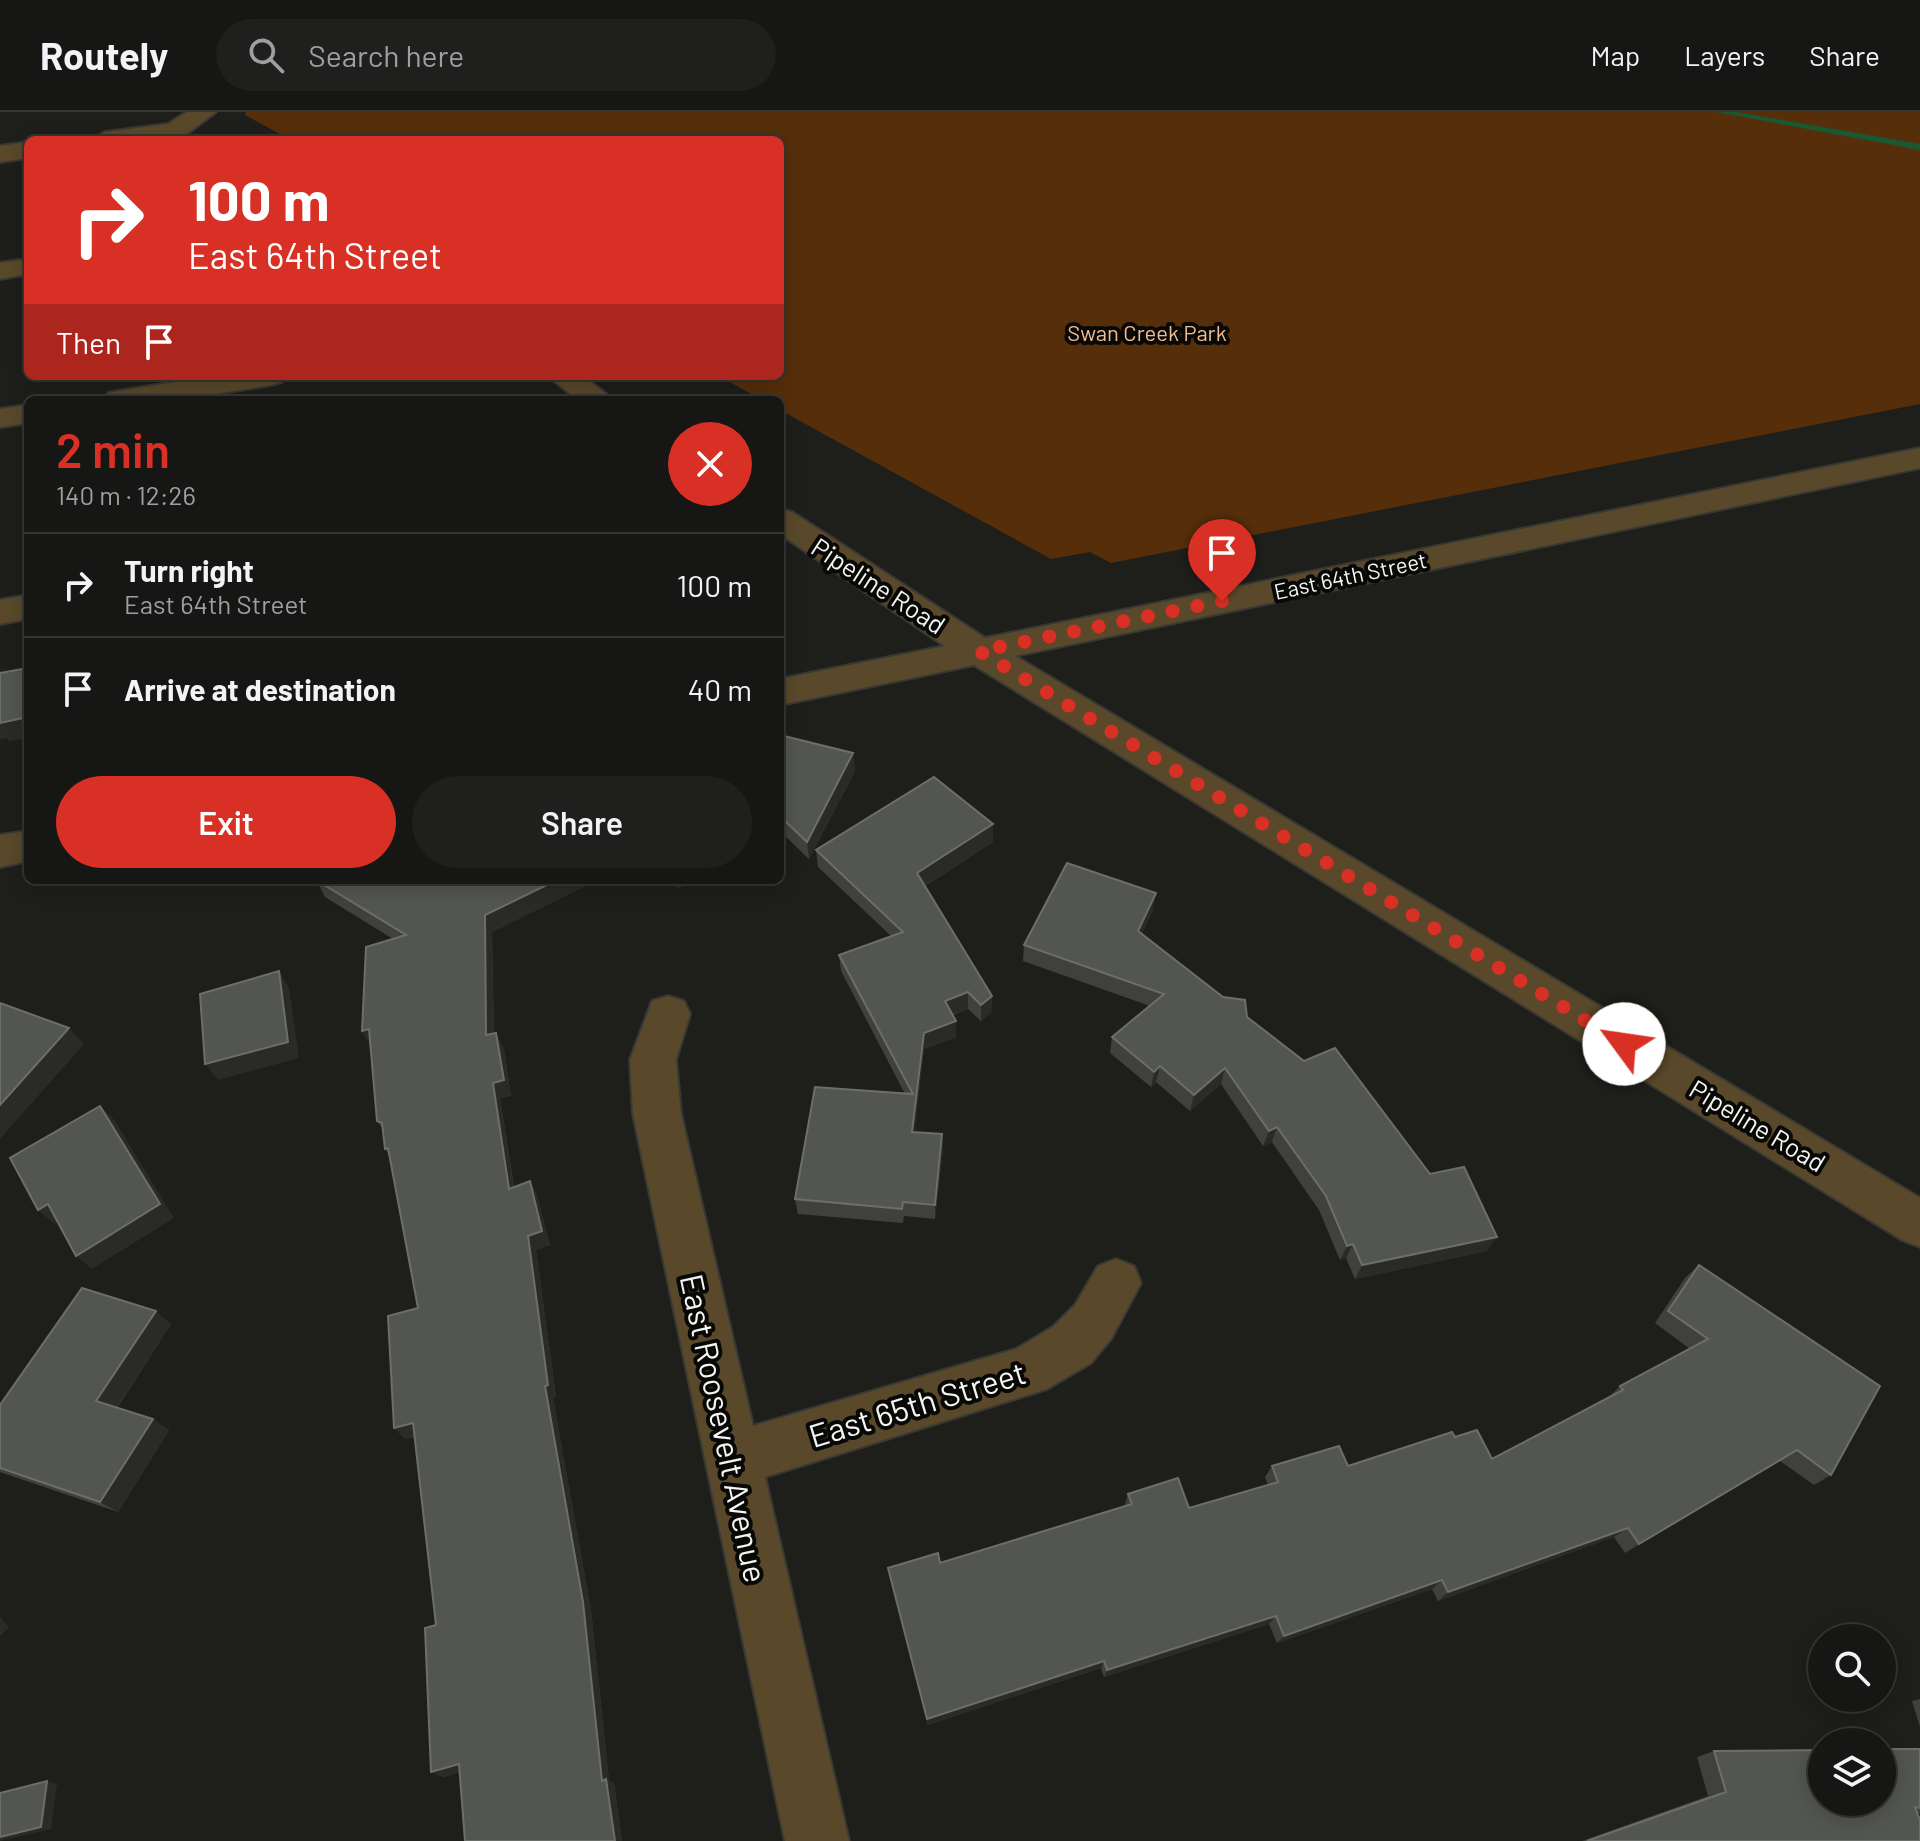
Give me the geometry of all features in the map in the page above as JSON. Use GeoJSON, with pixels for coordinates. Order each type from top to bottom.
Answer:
{"type":"FeatureCollection","features":[{"type":"Feature","properties":{"kind":"street"},"geometry":{"type":"LineString","coordinates":[[136,136],[175,131],[204,112]]}},
{"type":"Feature","properties":{"kind":"street"},"geometry":{"type":"LineString","coordinates":[[0,154],[24,151]]}},
{"type":"Feature","properties":{"kind":"street"},"geometry":{"type":"LineString","coordinates":[[144,396],[246,380]]}},
{"type":"Feature","properties":{"kind":"street"},"geometry":{"type":"LineString","coordinates":[[569,380],[593,396]]}},
{"type":"Feature","properties":{"kind":"street"},"geometry":{"type":"LineString","coordinates":[[0,418],[24,415]]}},
{"type":"Feature","properties":{"kind":"street","name":"East 64th Street"},"geometry":{"type":"LineString","coordinates":[[784,691],[1920,458]]}},
{"type":"Feature","properties":{"kind":"street","name":"Pipeline Road"},"geometry":{"type":"LineString","coordinates":[[784,522],[979,651],[1920,1224]]}},
{"type":"Feature","properties":{"kind":"street"},"geometry":{"type":"LineString","coordinates":[[0,612],[24,608]]}},
{"type":"Feature","properties":{"kind":"street"},"geometry":{"type":"LineString","coordinates":[[0,851],[24,847]]}},
{"type":"Feature","properties":{"kind":"street","name":"East Roosevelt Avenue"},"geometry":{"type":"LineString","coordinates":[[668,1014],[653,1060],[657,1114],[817,1841]]}},
{"type":"Feature","properties":{"kind":"street","name":"East 65th Street"},"geometry":{"type":"LineString","coordinates":[[732,1460],[1028,1371],[1072,1345],[1093,1322],[1116,1283]]}},
{"type":"Feature","properties":{"kind":"green space","name":"Swan Creek Park"},"geometry":{"type":"Polygon","coordinates":[[[246,112],[1920,112],[1920,404],[1111,563],[1090,552],[1051,559],[784,412],[784,396],[755,396],[726,380],[784,380],[784,136],[284,136],[245,115],[246,112]]]}},
{"type":"Feature","properties":{"kind":"building"},"geometry":{"type":"Polygon","coordinates":[[[24,669],[24,718],[0,723],[0,673],[24,669]]]}},
{"type":"Feature","properties":{"kind":"building"},"geometry":{"type":"Polygon","coordinates":[[[784,736],[853,753],[807,842],[784,820],[784,736]]]}},
{"type":"Feature","properties":{"kind":"building"},"geometry":{"type":"Polygon","coordinates":[[[934,777],[993,824],[917,873],[992,996],[981,1005],[968,992],[945,1001],[956,1021],[924,1033],[912,1132],[942,1134],[935,1205],[903,1202],[902,1209],[795,1199],[815,1087],[913,1094],[839,955],[903,932],[816,850],[934,777]]]}},
{"type":"Feature","properties":{"kind":"building"},"geometry":{"type":"Polygon","coordinates":[[[1067,863],[1156,893],[1138,931],[1223,997],[1245,1000],[1247,1017],[1304,1061],[1335,1048],[1430,1174],[1464,1167],[1497,1237],[1362,1265],[1353,1244],[1347,1246],[1326,1196],[1277,1127],[1269,1131],[1225,1068],[1194,1095],[1160,1066],[1154,1072],[1112,1037],[1164,994],[1024,945],[1067,863]]]}},
{"type":"Feature","properties":{"kind":"building"},"geometry":{"type":"Polygon","coordinates":[[[323,884],[549,884],[485,915],[486,1035],[496,1033],[504,1080],[493,1083],[509,1189],[530,1181],[542,1231],[528,1236],[548,1385],[545,1386],[583,1602],[602,1781],[606,1779],[615,1841],[465,1841],[459,1764],[431,1772],[425,1628],[436,1625],[413,1423],[394,1428],[388,1316],[418,1308],[388,1148],[385,1149],[382,1123],[377,1121],[369,1029],[362,1031],[366,947],[406,935],[323,884]]]}},
{"type":"Feature","properties":{"kind":"building"},"geometry":{"type":"Polygon","coordinates":[[[279,971],[288,1042],[205,1064],[200,994],[279,971]]]}},
{"type":"Feature","properties":{"kind":"building"},"geometry":{"type":"Polygon","coordinates":[[[0,1003],[69,1028],[0,1105],[0,1003]]]}},
{"type":"Feature","properties":{"kind":"building"},"geometry":{"type":"Polygon","coordinates":[[[100,1106],[160,1204],[76,1256],[48,1204],[38,1210],[10,1158],[100,1106]]]}},
{"type":"Feature","properties":{"kind":"building"},"geometry":{"type":"Polygon","coordinates":[[[1699,1265],[1880,1386],[1831,1475],[1797,1450],[1639,1544],[1628,1528],[1448,1592],[1442,1580],[1284,1636],[1276,1616],[1107,1670],[1104,1661],[927,1719],[888,1568],[938,1553],[940,1563],[1132,1504],[1128,1494],[1178,1478],[1189,1508],[1278,1482],[1272,1466],[1339,1446],[1348,1466],[1452,1432],[1455,1437],[1477,1430],[1492,1459],[1623,1390],[1620,1386],[1708,1339],[1668,1311],[1699,1265]]]}},
{"type":"Feature","properties":{"kind":"building"},"geometry":{"type":"Polygon","coordinates":[[[82,1288],[156,1311],[96,1401],[153,1419],[100,1502],[0,1468],[0,1405],[82,1288]]]}},
{"type":"Feature","properties":{"kind":"building"},"geometry":{"type":"Polygon","coordinates":[[[1896,1749],[1920,1749],[1920,1808],[1915,1807],[1920,1820],[1920,1841],[1587,1841],[1726,1792],[1714,1751],[1808,1750],[1808,1816],[1896,1816],[1896,1749]]]}},
{"type":"Feature","properties":{"kind":"building"},"geometry":{"type":"Polygon","coordinates":[[[47,1781],[41,1827],[0,1837],[0,1793],[47,1781]]]}},
{"type":"Feature","properties":{"kind":"waterway"},"geometry":{"type":"LineString","coordinates":[[1721,112],[1920,147]]}},
{"type":"Feature","properties":{"kind":"route"},"geometry":{"type":"LineString","coordinates":[[1222,601],[979,651],[1624,1044]]}}]}
